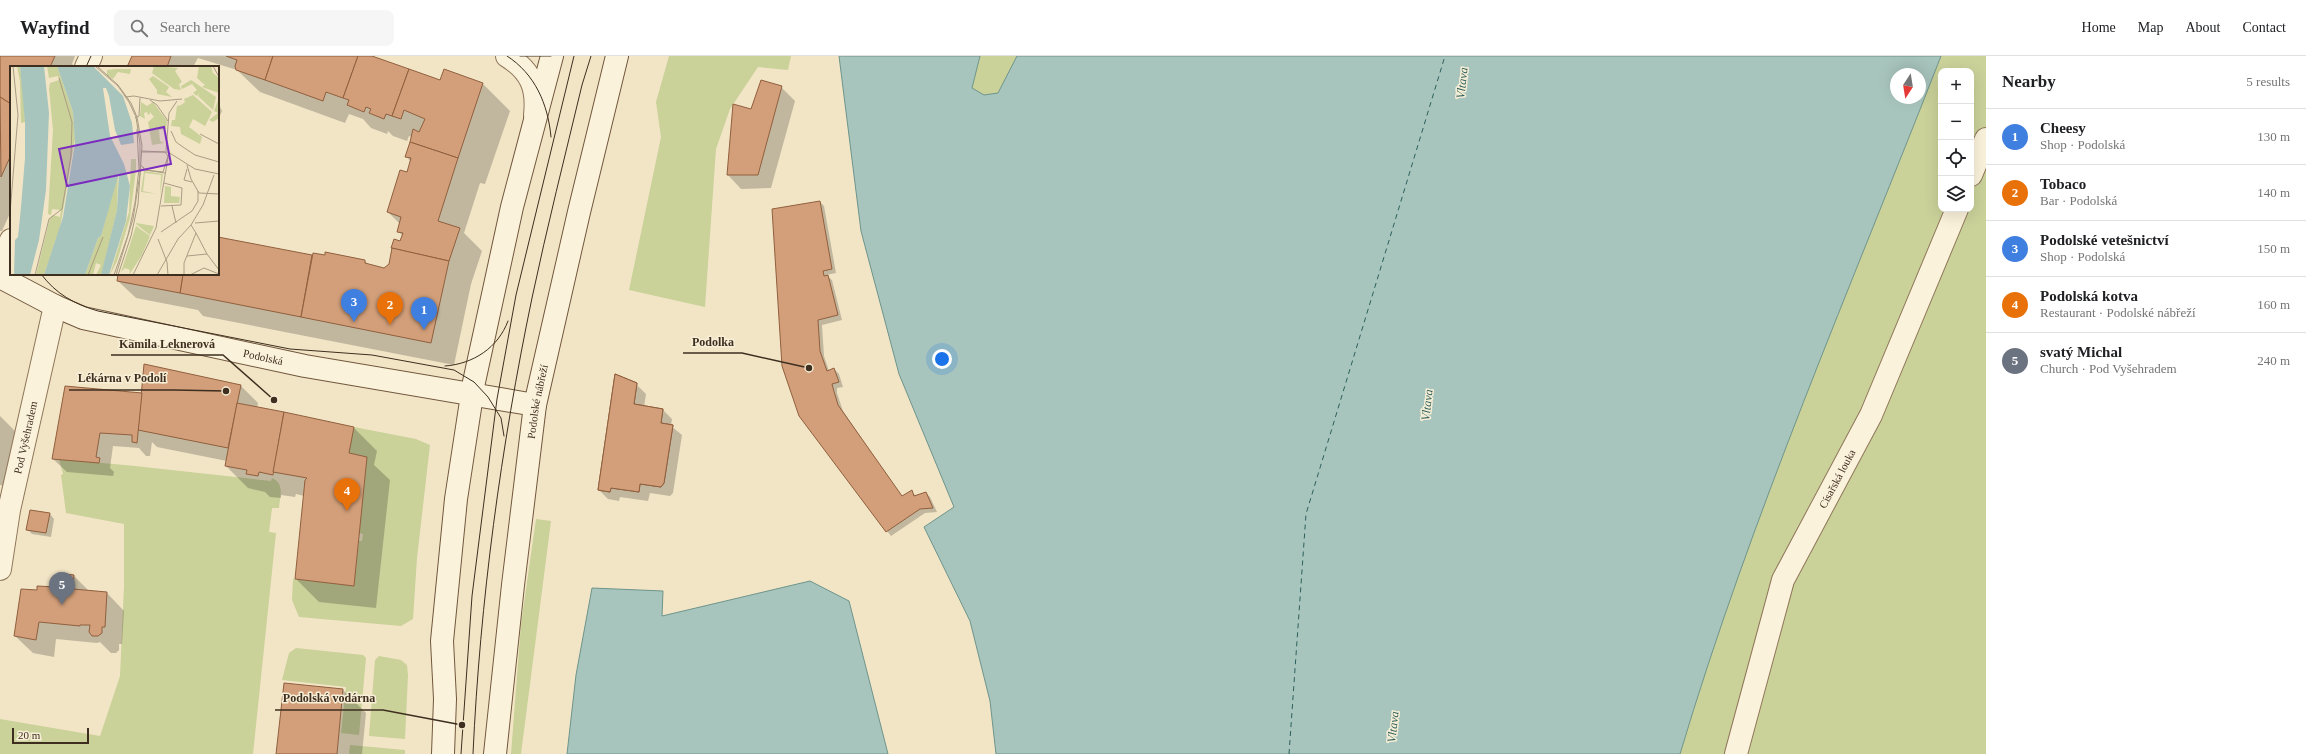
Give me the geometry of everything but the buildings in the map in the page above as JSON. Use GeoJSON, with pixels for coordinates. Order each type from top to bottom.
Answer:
{"type":"FeatureCollection","features":[{"type":"Feature","properties":{"kind":"street"},"geometry":{"type":"LineString","coordinates":[[86,66],[91,56]]}},
{"type":"Feature","properties":{"kind":"street"},"geometry":{"type":"LineString","coordinates":[[507,56],[528,74],[537,100],[535,117]]}},
{"type":"Feature","properties":{"kind":"street"},"geometry":{"type":"LineString","coordinates":[[443,754],[445,699],[442,641],[456,499],[472,395],[487,316],[535,117],[552,56]]}},
{"type":"Feature","properties":{"kind":"street","name":"Podolské nábřeží"},"geometry":{"type":"LineString","coordinates":[[495,754],[512,585],[536,405],[579,212],[617,56]]}},
{"type":"Feature","properties":{"kind":"street"},"geometry":{"type":"LineString","coordinates":[[1974,168],[1986,139]]}},
{"type":"Feature","properties":{"kind":"street","name":"Císařská louka"},"geometry":{"type":"LineString","coordinates":[[1736,754],[1783,580],[1871,415],[1956,212]]}},
{"type":"Feature","properties":{"kind":"street"},"geometry":{"type":"LineString","coordinates":[[0,265],[10,242]]}},
{"type":"Feature","properties":{"kind":"street","name":"Podolská"},"geometry":{"type":"LineString","coordinates":[[0,277],[55,306],[83,318],[305,366],[536,405]]}},
{"type":"Feature","properties":{"kind":"street","name":"Pod Vyšehradem"},"geometry":{"type":"LineString","coordinates":[[0,569],[9,510],[55,306]]}},
{"type":"Feature","properties":{"kind":"green space"},"geometry":{"type":"Polygon","coordinates":[[[669,56],[791,56],[788,70],[758,67],[730,109],[716,149],[705,307],[629,290],[661,137],[656,102],[669,56]]]}},
{"type":"Feature","properties":{"kind":"green space"},"geometry":{"type":"Polygon","coordinates":[[[980,56],[1017,56],[998,93],[984,95],[972,88],[980,56]]]}},
{"type":"Feature","properties":{"kind":"green space"},"geometry":{"type":"Polygon","coordinates":[[[1941,56],[1986,56],[1986,754],[1680,754],[1738,577],[1803,402],[1922,104],[1926,104],[1926,94],[1941,56]]]}},
{"type":"Feature","properties":{"kind":"green space"},"geometry":{"type":"Polygon","coordinates":[[[354,427],[416,439],[430,445],[417,558],[413,619],[401,626],[299,617],[292,600],[293,579],[354,586],[359,541],[362,541],[363,534],[359,533],[367,457],[349,453],[354,427]]]}},
{"type":"Feature","properties":{"kind":"green space"},"geometry":{"type":"Polygon","coordinates":[[[59,459],[271,481],[272,478],[279,483],[281,490],[279,508],[272,508],[269,532],[276,533],[253,754],[0,754],[0,719],[100,736],[120,676],[124,586],[124,524],[66,513],[61,475],[63,474],[59,459]]]}},
{"type":"Feature","properties":{"kind":"green space"},"geometry":{"type":"Polygon","coordinates":[[[536,519],[551,521],[521,754],[511,754],[521,624],[536,519]]]}},
{"type":"Feature","properties":{"kind":"green space"},"geometry":{"type":"Polygon","coordinates":[[[296,648],[363,655],[366,658],[359,735],[341,733],[346,687],[282,680],[289,653],[296,648]]]}},
{"type":"Feature","properties":{"kind":"green space"},"geometry":{"type":"Polygon","coordinates":[[[379,656],[401,660],[407,665],[408,675],[405,739],[369,736],[375,660],[379,656]]]}},
{"type":"Feature","properties":{"kind":"green space"},"geometry":{"type":"Polygon","coordinates":[[[350,745],[405,750],[405,754],[349,754],[350,745]]]}},
{"type":"Feature","properties":{"kind":"water","name":"Vltava"},"geometry":{"type":"Polygon","coordinates":[[[839,56],[980,56],[972,88],[984,95],[998,93],[1017,56],[1941,56],[1926,94],[1926,68],[1890,68],[1890,104],[1922,104],[1803,402],[1770,489],[1708,665],[1680,754],[996,754],[990,701],[970,621],[924,527],[954,507],[899,374],[861,231],[839,56]]]}},
{"type":"Feature","properties":{"kind":"water"},"geometry":{"type":"Polygon","coordinates":[[[810,581],[849,601],[888,754],[567,754],[576,675],[592,588],[663,591],[662,616],[810,581]]]}},
{"type":"Feature","properties":{"kind":"ferry route"},"geometry":{"type":"LineString","coordinates":[[1289,754],[1306,514],[1445,56]]}},
{"type":"Feature","properties":{"kind":"tram line"},"geometry":{"type":"LineString","coordinates":[[86,66],[91,56]]}},
{"type":"Feature","properties":{"kind":"tram line"},"geometry":{"type":"LineString","coordinates":[[507,56],[517,63],[525,72],[538,91],[547,113],[551,137]]}},
{"type":"Feature","properties":{"kind":"tram line"},"geometry":{"type":"LineString","coordinates":[[520,56],[551,56]]}},
{"type":"Feature","properties":{"kind":"tram line"},"geometry":{"type":"LineString","coordinates":[[461,754],[472,596],[497,399],[516,295],[574,56]]}},
{"type":"Feature","properties":{"kind":"tram line"},"geometry":{"type":"LineString","coordinates":[[473,754],[476,697],[487,582],[511,411],[532,298],[582,85],[591,56]]}},
{"type":"Feature","properties":{"kind":"tram line"},"geometry":{"type":"LineString","coordinates":[[42,275],[59,293],[81,305],[98,311],[290,349],[372,355],[454,370],[474,382],[488,397],[501,418],[504,436]]}},
{"type":"Feature","properties":{"kind":"tram line"},"geometry":{"type":"LineString","coordinates":[[445,366],[465,362],[483,353],[498,339],[504,331],[508,321]]}},
{"type":"Feature","properties":{"kind":"place","name":"Podolské vetešnictví"},"geometry":{"type":"Point","coordinates":[354,322]}},
{"type":"Feature","properties":{"kind":"place","name":"Tobaco"},"geometry":{"type":"Point","coordinates":[390,325]}},
{"type":"Feature","properties":{"kind":"place","name":"Cheesy"},"geometry":{"type":"Point","coordinates":[424,330]}},
{"type":"Feature","properties":{"kind":"place","name":"Podolka"},"geometry":{"type":"Point","coordinates":[809,368]}},
{"type":"Feature","properties":{"kind":"place","name":"Lékárna v Podolí"},"geometry":{"type":"Point","coordinates":[226,391]}},
{"type":"Feature","properties":{"kind":"place","name":"Kamila Leknerová"},"geometry":{"type":"Point","coordinates":[274,400]}},
{"type":"Feature","properties":{"kind":"place","name":"Podolská kotva"},"geometry":{"type":"Point","coordinates":[347,511]}},
{"type":"Feature","properties":{"kind":"place","name":"svatý Michal"},"geometry":{"type":"Point","coordinates":[62,605]}},
{"type":"Feature","properties":{"kind":"place","name":"Podolská vodárna"},"geometry":{"type":"Point","coordinates":[462,725]}}]}
